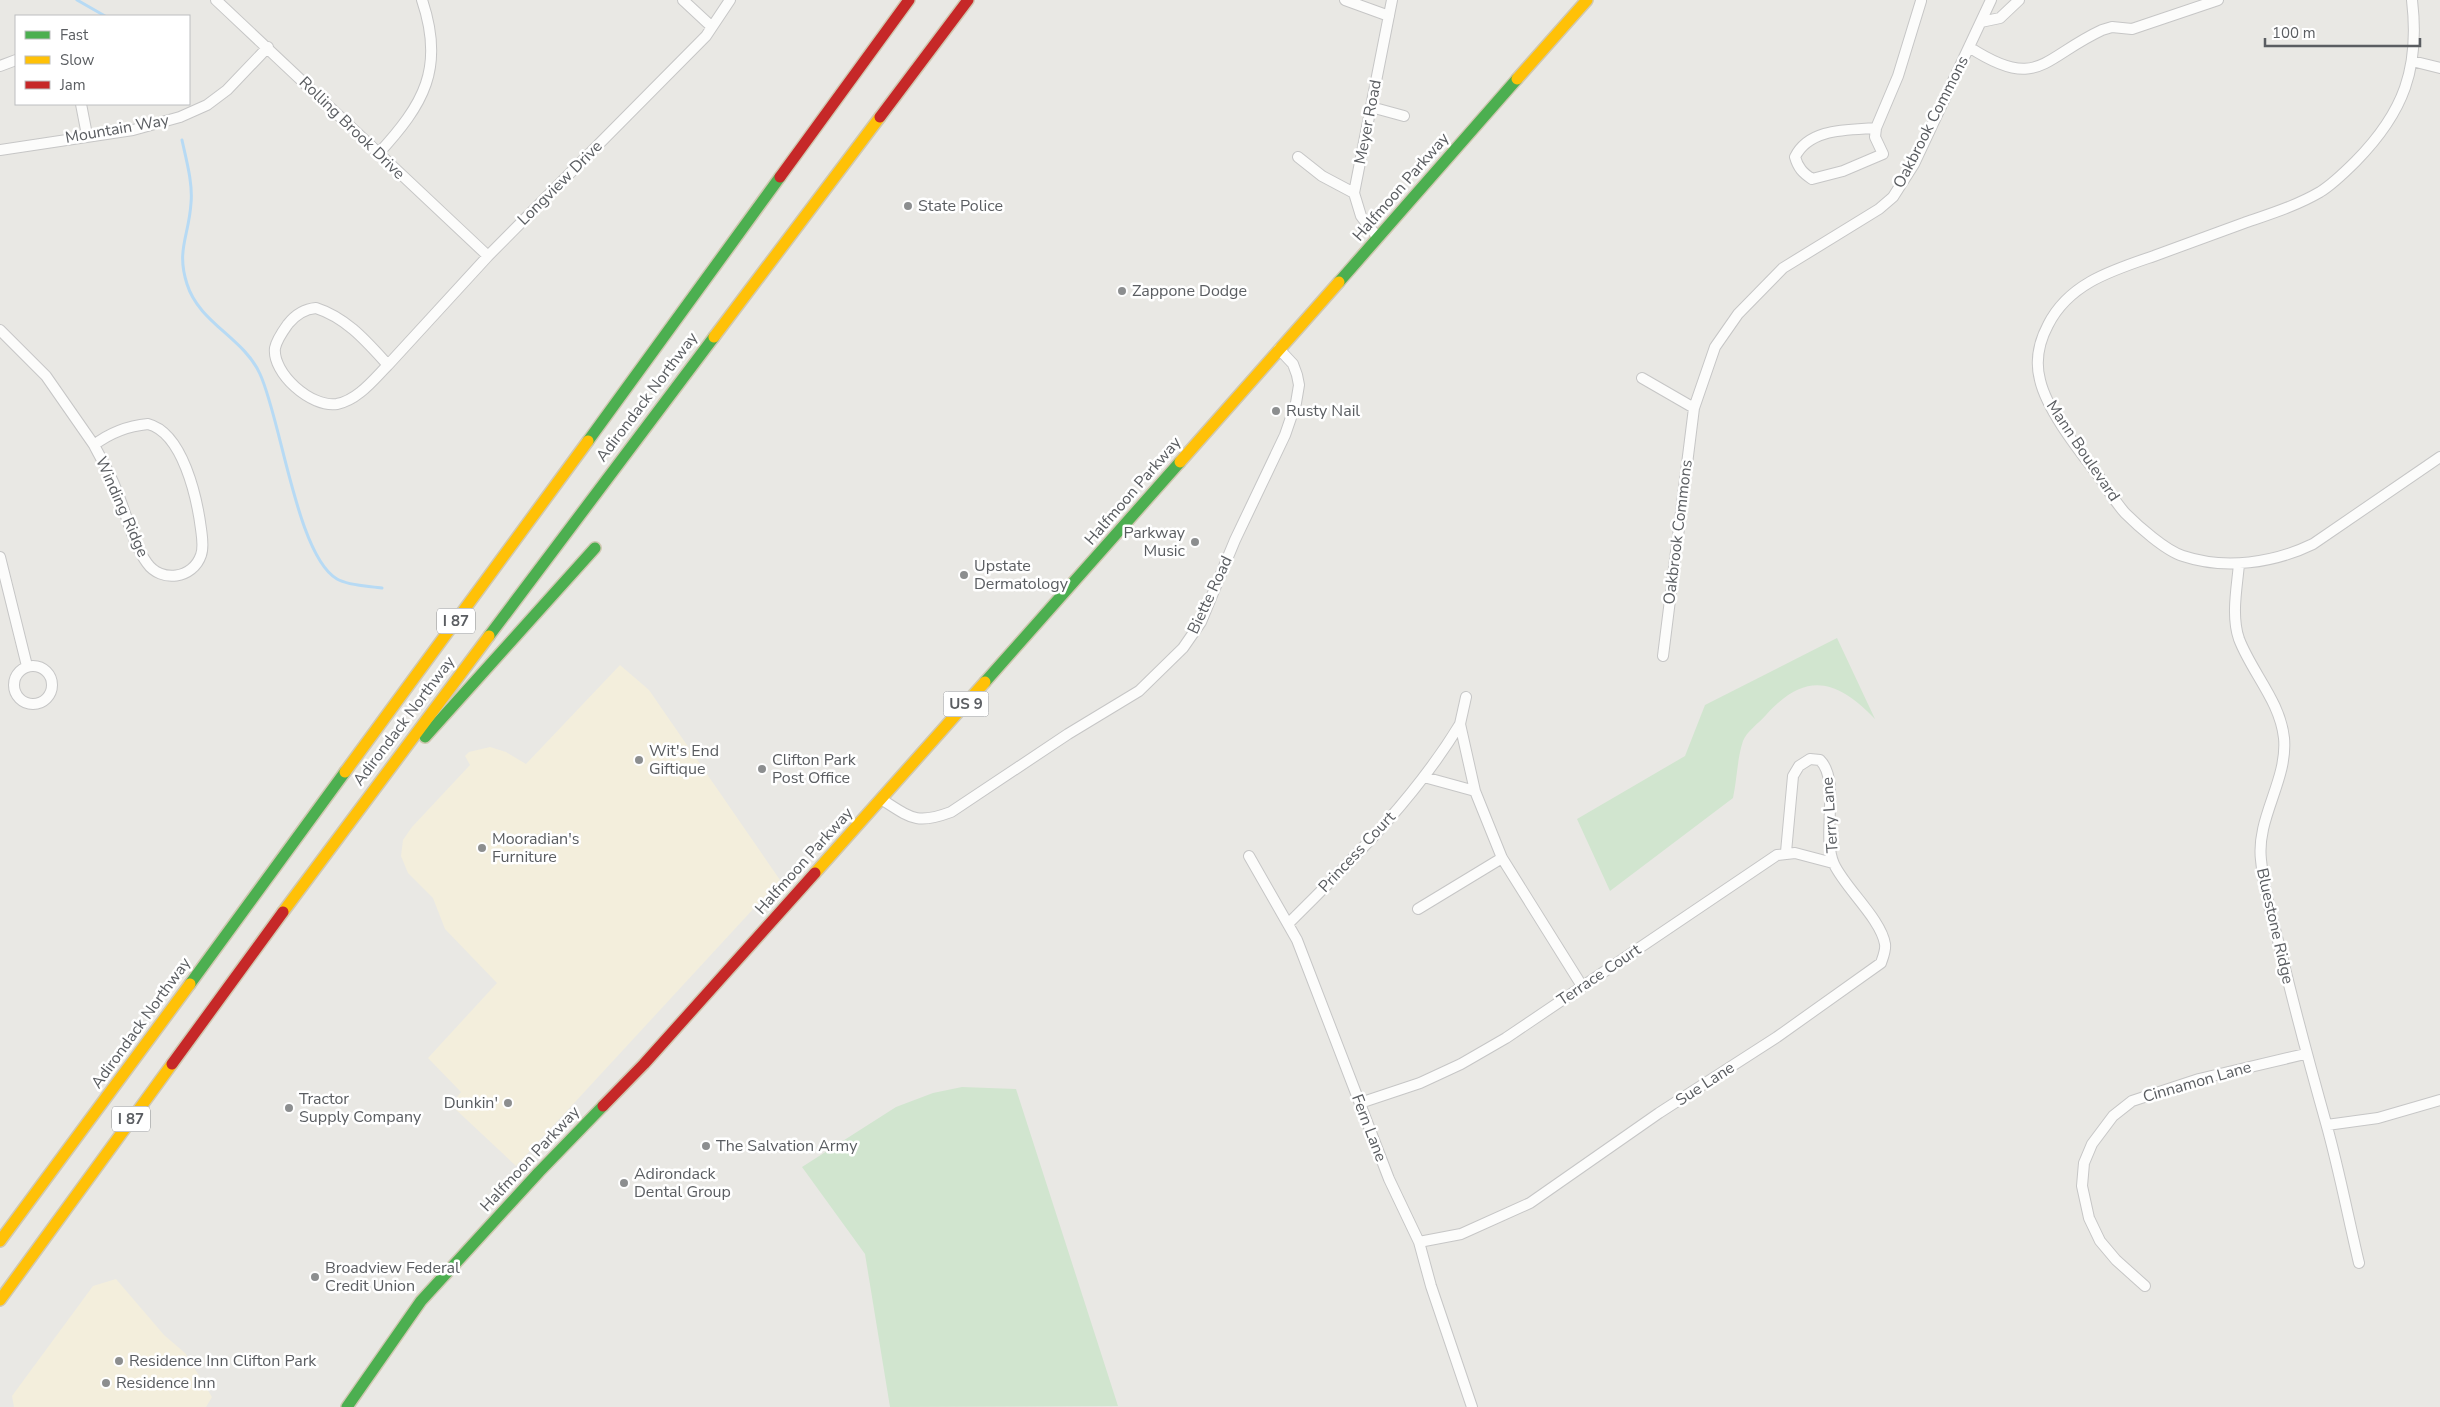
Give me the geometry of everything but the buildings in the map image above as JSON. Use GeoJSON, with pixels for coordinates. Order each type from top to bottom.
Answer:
{"type":"FeatureCollection","features":[{"type":"Feature","properties":{"kind":"main road","name":"Adirondack Northway"},"geometry":{"type":"LineString","coordinates":[[0,1240],[447,634],[909,0]]}},
{"type":"Feature","properties":{"kind":"main road","name":"Adirondack Northway"},"geometry":{"type":"LineString","coordinates":[[0,1300],[351,819],[968,0]]}},
{"type":"Feature","properties":{"kind":"main road","name":"Halfmoon Parkway"},"geometry":{"type":"LineString","coordinates":[[347,1407],[421,1301],[539,1172],[644,1064],[881,799],[1587,0]]}},
{"type":"Feature","properties":{"kind":"main road"},"geometry":{"type":"LineString","coordinates":[[351,819],[595,548]]}},
{"type":"Feature","properties":{"kind":"street","name":"Rolling Brook Drive"},"geometry":{"type":"LineString","coordinates":[[216,0],[488,256]]}},
{"type":"Feature","properties":{"kind":"street"},"geometry":{"type":"LineString","coordinates":[[378,154],[403,127],[425,91],[430,74],[432,44],[422,0]]}},
{"type":"Feature","properties":{"kind":"street"},"geometry":{"type":"LineString","coordinates":[[683,0],[712,27]]}},
{"type":"Feature","properties":{"kind":"street","name":"Longview Drive"},"geometry":{"type":"LineString","coordinates":[[388,365],[349,326],[328,312],[316,308],[300,311],[277,340],[275,349],[277,362],[288,381],[314,400],[328,404],[338,404],[355,396],[367,387],[388,365],[488,256],[706,36],[730,0]]}},
{"type":"Feature","properties":{"kind":"street"},"geometry":{"type":"LineString","coordinates":[[1345,0],[1389,16]]}},
{"type":"Feature","properties":{"kind":"street","name":"Meyer Road"},"geometry":{"type":"LineString","coordinates":[[1378,238],[1361,216],[1354,193],[1392,0]]}},
{"type":"Feature","properties":{"kind":"street"},"geometry":{"type":"LineString","coordinates":[[1876,128],[1898,76],[1921,0]]}},
{"type":"Feature","properties":{"kind":"street","name":"Oakbrook Commons"},"geometry":{"type":"LineString","coordinates":[[1663,656],[1694,408],[1715,347],[1738,314],[1783,268],[1879,209],[1892,197],[1914,164],[1991,0]]}},
{"type":"Feature","properties":{"kind":"street"},"geometry":{"type":"LineString","coordinates":[[1981,22],[2000,18],[2019,0]]}},
{"type":"Feature","properties":{"kind":"street","name":"Oakbrook Commons"},"geometry":{"type":"LineString","coordinates":[[1969,47],[1986,58],[2014,69],[2028,70],[2045,64],[2102,30],[2112,27],[2132,30],[2218,0]]}},
{"type":"Feature","properties":{"kind":"street","name":"Mann Boulevard"},"geometry":{"type":"LineString","coordinates":[[2412,0],[2414,18],[2412,61],[2402,98],[2392,118],[2376,141],[2341,176],[2321,191],[2292,206],[2114,270],[2082,285],[2056,312],[2040,343],[2037,365],[2041,383],[2050,403],[2075,445],[2125,512],[2142,529],[2180,556],[2197,560],[2240,564],[2291,555],[2314,544],[2440,457]]}},
{"type":"Feature","properties":{"kind":"street","name":"Mountain Way"},"geometry":{"type":"LineString","coordinates":[[0,150],[133,130],[180,117],[207,104],[227,90],[268,48]]}},
{"type":"Feature","properties":{"kind":"street"},"geometry":{"type":"LineString","coordinates":[[0,66],[15,60]]}},
{"type":"Feature","properties":{"kind":"street"},"geometry":{"type":"LineString","coordinates":[[2412,61],[2440,68]]}},
{"type":"Feature","properties":{"kind":"street"},"geometry":{"type":"LineString","coordinates":[[81,105],[87,136]]}},
{"type":"Feature","properties":{"kind":"street"},"geometry":{"type":"LineString","coordinates":[[1371,107],[1404,116]]}},
{"type":"Feature","properties":{"kind":"street","name":"Oakbrook Commons"},"geometry":{"type":"LineString","coordinates":[[1876,128],[1875,137],[1883,154],[1843,171],[1812,179],[1803,173],[1798,165],[1796,157],[1801,145],[1813,138],[1825,134],[1876,128]]}},
{"type":"Feature","properties":{"kind":"street"},"geometry":{"type":"LineString","coordinates":[[1298,157],[1322,176],[1354,193]]}},
{"type":"Feature","properties":{"kind":"street","name":"Winding Ridge"},"geometry":{"type":"LineString","coordinates":[[0,330],[46,376],[94,444],[116,486],[146,563],[157,574],[167,578],[178,576],[190,569],[201,557],[203,546],[192,484],[173,444],[154,426],[148,424],[133,425],[110,433],[94,444]]}},
{"type":"Feature","properties":{"kind":"street","name":"Biette Road"},"geometry":{"type":"LineString","coordinates":[[881,799],[917,820],[933,818],[951,812],[1068,734],[1139,691],[1183,648],[1201,622],[1235,540],[1285,435],[1296,403],[1299,385],[1297,375],[1293,364],[1279,349]]}},
{"type":"Feature","properties":{"kind":"street"},"geometry":{"type":"LineString","coordinates":[[1642,378],[1694,408]]}},
{"type":"Feature","properties":{"kind":"street"},"geometry":{"type":"LineString","coordinates":[[0,557],[27,666]]}},
{"type":"Feature","properties":{"kind":"street","name":"Bluestone Ridge"},"geometry":{"type":"LineString","coordinates":[[2240,564],[2235,608],[2239,637],[2268,692],[2279,718],[2284,739],[2283,759],[2262,831],[2260,857],[2265,886],[2305,1054],[2327,1126],[2359,1263]]}},
{"type":"Feature","properties":{"kind":"street","name":"Princess Court"},"geometry":{"type":"LineString","coordinates":[[1288,924],[1374,837],[1424,777],[1460,724],[1466,697]]}},
{"type":"Feature","properties":{"kind":"street","name":"Princess Court"},"geometry":{"type":"LineString","coordinates":[[1460,724],[1475,791],[1502,858],[1582,986]]}},
{"type":"Feature","properties":{"kind":"street","name":"Terry Lane"},"geometry":{"type":"LineString","coordinates":[[1786,852],[1793,776],[1799,766],[1810,759],[1820,760],[1828,772],[1830,846],[1833,863]]}},
{"type":"Feature","properties":{"kind":"street"},"geometry":{"type":"LineString","coordinates":[[1424,777],[1475,791]]}},
{"type":"Feature","properties":{"kind":"street"},"geometry":{"type":"LineString","coordinates":[[1786,852],[1811,856],[1833,863]]}},
{"type":"Feature","properties":{"kind":"street","name":"Terrace Court"},"geometry":{"type":"LineString","coordinates":[[1360,1103],[1420,1083],[1461,1064],[1506,1038],[1763,862],[1786,852]]}},
{"type":"Feature","properties":{"kind":"street","name":"Fern Lane"},"geometry":{"type":"LineString","coordinates":[[1249,856],[1297,940],[1389,1179],[1419,1242],[1431,1286],[1472,1407]]}},
{"type":"Feature","properties":{"kind":"street"},"geometry":{"type":"LineString","coordinates":[[1418,909],[1502,858]]}},
{"type":"Feature","properties":{"kind":"street","name":"Sue Lane"},"geometry":{"type":"LineString","coordinates":[[1419,1242],[1461,1234],[1530,1203],[1659,1113],[1777,1037],[1875,969],[1881,963],[1886,946],[1881,932],[1833,863]]}},
{"type":"Feature","properties":{"kind":"street","name":"Cinnamon Lane"},"geometry":{"type":"LineString","coordinates":[[2145,1286],[2116,1260],[2100,1241],[2089,1218],[2082,1186],[2084,1163],[2092,1144],[2113,1116],[2132,1101],[2200,1079],[2305,1054]]}},
{"type":"Feature","properties":{"kind":"street"},"geometry":{"type":"LineString","coordinates":[[2327,1126],[2378,1118],[2440,1100]]}},
{"type":"Feature","properties":{"kind":"shaded area"},"geometry":{"type":"Polygon","coordinates":[[[620,665],[649,690],[780,880],[516,1166],[451,1105],[461,1092],[428,1058],[497,983],[445,929],[433,898],[408,873],[401,856],[403,840],[412,827],[470,765],[465,756],[469,752],[490,747],[506,752],[526,764],[620,665]]]}},
{"type":"Feature","properties":{"kind":"shaded area"},"geometry":{"type":"Polygon","coordinates":[[[116,1279],[164,1335],[185,1353],[212,1397],[206,1407],[14,1407],[12,1396],[93,1286],[116,1279]]]}},
{"type":"Feature","properties":{"kind":"green space"},"geometry":{"type":"Polygon","coordinates":[[[1837,638],[1875,719],[1847,695],[1834,689],[1808,686],[1794,691],[1750,731],[1743,741],[1739,755],[1733,798],[1610,891],[1577,819],[1685,756],[1705,705],[1837,638]]]}},
{"type":"Feature","properties":{"kind":"green space"},"geometry":{"type":"Polygon","coordinates":[[[962,1087],[1016,1089],[1118,1406],[890,1407],[865,1254],[802,1167],[896,1107],[933,1093],[962,1087]]]}},
{"type":"Feature","properties":{"kind":"waterway"},"geometry":{"type":"LineString","coordinates":[[77,0],[103,15]]}},
{"type":"Feature","properties":{"kind":"waterway"},"geometry":{"type":"LineString","coordinates":[[182,140],[191,187],[190,215],[184,243],[183,262],[187,284],[193,298],[211,320],[244,350],[260,374],[268,395],[301,516],[311,544],[323,565],[337,579],[342,581],[382,588]]}},
{"type":"Feature","properties":{"kind":"traffic: fast"},"geometry":{"type":"LineString","coordinates":[[1339,282],[1517,79]]}},
{"type":"Feature","properties":{"kind":"traffic: fast"},"geometry":{"type":"LineString","coordinates":[[588,441],[780,177]]}},
{"type":"Feature","properties":{"kind":"traffic: fast"},"geometry":{"type":"LineString","coordinates":[[489,636],[714,337]]}},
{"type":"Feature","properties":{"kind":"traffic: fast"},"geometry":{"type":"LineString","coordinates":[[985,682],[1180,462]]}},
{"type":"Feature","properties":{"kind":"traffic: fast"},"geometry":{"type":"LineString","coordinates":[[425,737],[595,548]]}},
{"type":"Feature","properties":{"kind":"traffic: fast"},"geometry":{"type":"LineString","coordinates":[[190,984],[345,772]]}},
{"type":"Feature","properties":{"kind":"traffic: fast"},"geometry":{"type":"LineString","coordinates":[[347,1407],[421,1301],[539,1172],[603,1106]]}},
{"type":"Feature","properties":{"kind":"traffic: slow"},"geometry":{"type":"LineString","coordinates":[[1517,79],[1587,0]]}},
{"type":"Feature","properties":{"kind":"traffic: slow"},"geometry":{"type":"LineString","coordinates":[[714,337],[880,117]]}},
{"type":"Feature","properties":{"kind":"traffic: slow"},"geometry":{"type":"LineString","coordinates":[[1180,462],[1339,282]]}},
{"type":"Feature","properties":{"kind":"traffic: slow"},"geometry":{"type":"LineString","coordinates":[[345,772],[588,441]]}},
{"type":"Feature","properties":{"kind":"traffic: slow"},"geometry":{"type":"LineString","coordinates":[[283,912],[489,636]]}},
{"type":"Feature","properties":{"kind":"traffic: slow"},"geometry":{"type":"LineString","coordinates":[[815,873],[985,682]]}},
{"type":"Feature","properties":{"kind":"traffic: slow"},"geometry":{"type":"LineString","coordinates":[[0,1241],[190,984]]}},
{"type":"Feature","properties":{"kind":"traffic: slow"},"geometry":{"type":"LineString","coordinates":[[0,1300],[172,1064]]}},
{"type":"Feature","properties":{"kind":"traffic: jam"},"geometry":{"type":"LineString","coordinates":[[780,177],[909,0]]}},
{"type":"Feature","properties":{"kind":"traffic: jam"},"geometry":{"type":"LineString","coordinates":[[880,117],[968,0]]}},
{"type":"Feature","properties":{"kind":"traffic: jam"},"geometry":{"type":"LineString","coordinates":[[603,1106],[644,1064],[815,873]]}},
{"type":"Feature","properties":{"kind":"traffic: jam"},"geometry":{"type":"LineString","coordinates":[[172,1064],[283,912]]}},
{"type":"Feature","properties":{"kind":"place","name":"State Police"},"geometry":{"type":"Point","coordinates":[908,206]}},
{"type":"Feature","properties":{"kind":"place","name":"Zappone Dodge"},"geometry":{"type":"Point","coordinates":[1122,291]}},
{"type":"Feature","properties":{"kind":"place","name":"Rusty Nail"},"geometry":{"type":"Point","coordinates":[1276,411]}},
{"type":"Feature","properties":{"kind":"place","name":"Parkway Music"},"geometry":{"type":"Point","coordinates":[1195,542]}},
{"type":"Feature","properties":{"kind":"place","name":"Upstate Dermatology"},"geometry":{"type":"Point","coordinates":[964,575]}},
{"type":"Feature","properties":{"kind":"place","name":"Wit's End Giftique"},"geometry":{"type":"Point","coordinates":[639,760]}},
{"type":"Feature","properties":{"kind":"place","name":"Clifton Park Post Office"},"geometry":{"type":"Point","coordinates":[762,769]}},
{"type":"Feature","properties":{"kind":"place","name":"Mooradian's Furniture"},"geometry":{"type":"Point","coordinates":[482,848]}},
{"type":"Feature","properties":{"kind":"place","name":"Dunkin'"},"geometry":{"type":"Point","coordinates":[508,1103]}},
{"type":"Feature","properties":{"kind":"place","name":"Tractor Supply Company"},"geometry":{"type":"Point","coordinates":[289,1108]}},
{"type":"Feature","properties":{"kind":"place","name":"The Salvation Army"},"geometry":{"type":"Point","coordinates":[706,1146]}},
{"type":"Feature","properties":{"kind":"place","name":"Adirondack Dental Group"},"geometry":{"type":"Point","coordinates":[624,1183]}},
{"type":"Feature","properties":{"kind":"place","name":"Broadview Federal Credit Union"},"geometry":{"type":"Point","coordinates":[315,1277]}},
{"type":"Feature","properties":{"kind":"place","name":"Residence Inn Clifton Park"},"geometry":{"type":"Point","coordinates":[119,1361]}},
{"type":"Feature","properties":{"kind":"place","name":"Residence Inn"},"geometry":{"type":"Point","coordinates":[106,1383]}}]}
